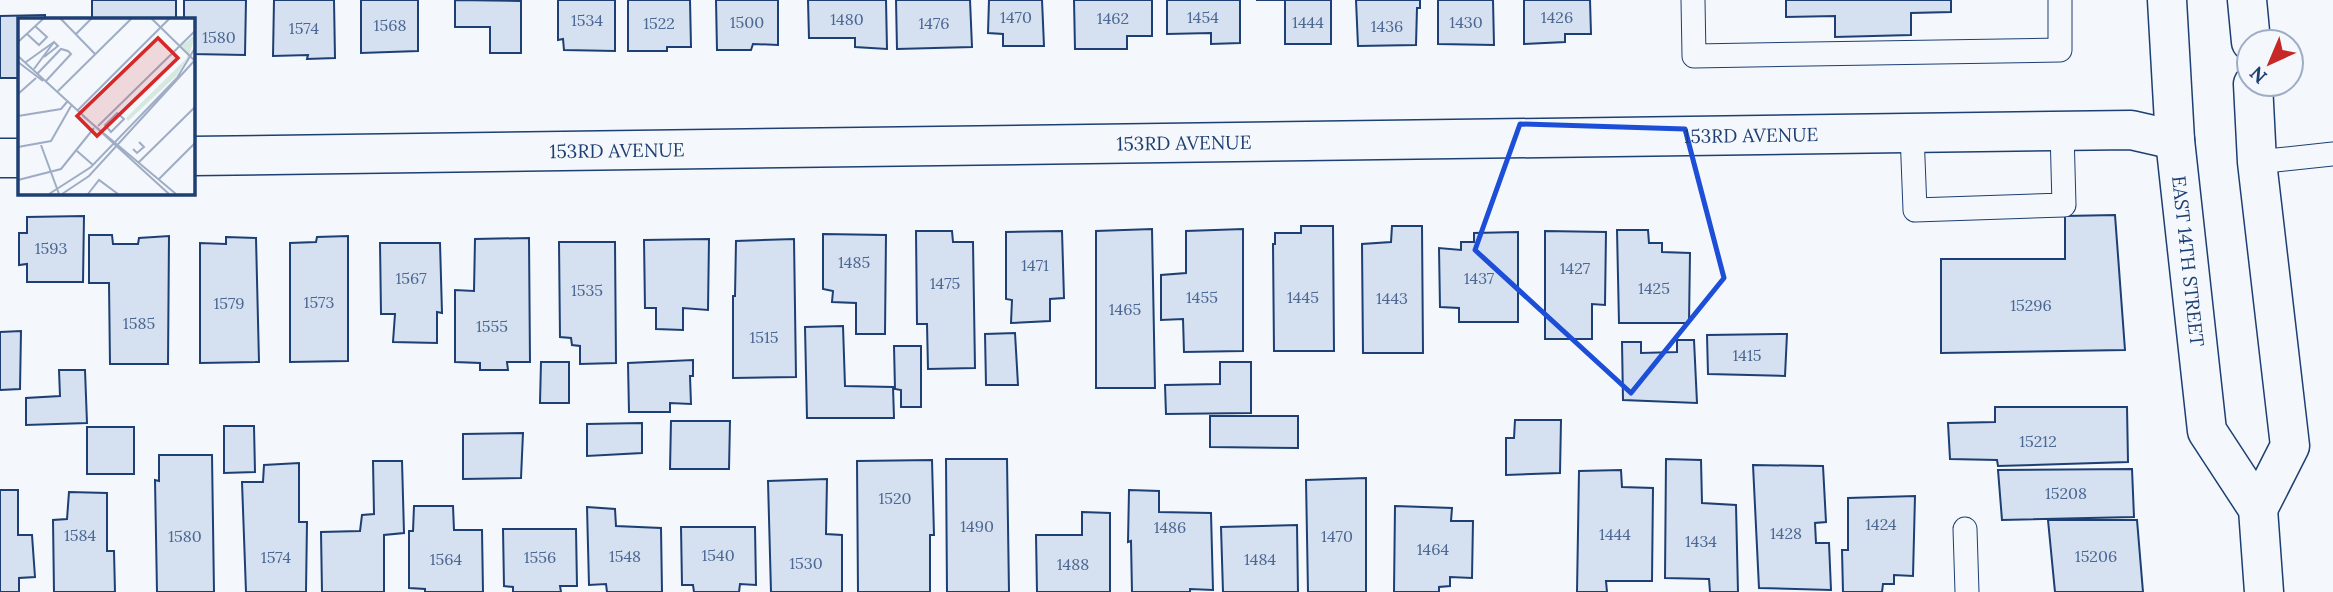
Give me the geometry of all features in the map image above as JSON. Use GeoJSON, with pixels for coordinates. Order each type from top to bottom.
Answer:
{"type":"FeatureCollection","features":[{"type":"Feature","properties":{"kind":"street","name":"EAST 14TH STREET"},"geometry":{"type":"LineString","coordinates":[[2167,0],[2175,140],[2207,431],[2258,509],[2264,592]]}},
{"type":"Feature","properties":{"kind":"street"},"geometry":{"type":"LineString","coordinates":[[2247,0],[2250,28]]}},
{"type":"Feature","properties":{"kind":"street"},"geometry":{"type":"LineString","coordinates":[[2254,98],[2257,162],[2290,446],[2258,509]]}},
{"type":"Feature","properties":{"kind":"street","name":"153RD AVENUE"},"geometry":{"type":"LineString","coordinates":[[194,156],[2131,130],[2175,140]]}},
{"type":"Feature","properties":{"kind":"street"},"geometry":{"type":"LineString","coordinates":[[0,158],[18,158]]}},
{"type":"Feature","properties":{"kind":"lane"},"geometry":{"type":"LineString","coordinates":[[1693,0],[1694,55],[2060,50],[2060,0]]}},
{"type":"Feature","properties":{"kind":"lane"},"geometry":{"type":"LineString","coordinates":[[1912,133],[1915,210],[2064,205],[2062,131]]}},
{"type":"Feature","properties":{"kind":"lane"},"geometry":{"type":"LineString","coordinates":[[2257,162],[2333,155]]}},
{"type":"Feature","properties":{"kind":"lane"},"geometry":{"type":"LineString","coordinates":[[1965,529],[1967,592]]}},
{"type":"Feature","properties":{"kind":"highlighted area"},"geometry":{"type":"Polygon","coordinates":[[[1520,124],[1685,129],[1724,278],[1631,393],[1475,250],[1520,124]]]}},
{"type":"Feature","properties":{"kind":"building"},"geometry":{"type":"Polygon","coordinates":[[[92,0],[176,0],[176,18],[92,18],[92,0]]]}},
{"type":"Feature","properties":{"kind":"building"},"geometry":{"type":"Polygon","coordinates":[[[184,0],[246,0],[245,55],[194,54],[194,18],[184,18],[184,0]]]}},
{"type":"Feature","properties":{"kind":"building"},"geometry":{"type":"Polygon","coordinates":[[[274,0],[334,0],[335,58],[307,59],[308,55],[273,56],[274,0]]]}},
{"type":"Feature","properties":{"kind":"building"},"geometry":{"type":"Polygon","coordinates":[[[361,0],[418,0],[418,51],[361,53],[361,0]]]}},
{"type":"Feature","properties":{"kind":"building"},"geometry":{"type":"Polygon","coordinates":[[[455,0],[521,1],[521,53],[490,53],[490,27],[455,27],[455,0]]]}},
{"type":"Feature","properties":{"kind":"building"},"geometry":{"type":"Polygon","coordinates":[[[558,0],[615,0],[615,51],[564,50],[563,39],[558,40],[558,0]]]}},
{"type":"Feature","properties":{"kind":"building"},"geometry":{"type":"Polygon","coordinates":[[[628,0],[690,0],[691,47],[667,47],[667,51],[628,51],[628,0]]]}},
{"type":"Feature","properties":{"kind":"building"},"geometry":{"type":"Polygon","coordinates":[[[716,0],[778,0],[778,45],[753,44],[751,50],[717,50],[716,0]]]}},
{"type":"Feature","properties":{"kind":"building"},"geometry":{"type":"Polygon","coordinates":[[[808,0],[886,0],[887,49],[855,47],[855,38],[809,38],[808,0]]]}},
{"type":"Feature","properties":{"kind":"building"},"geometry":{"type":"Polygon","coordinates":[[[896,0],[970,0],[972,47],[897,49],[896,0]]]}},
{"type":"Feature","properties":{"kind":"building"},"geometry":{"type":"Polygon","coordinates":[[[989,0],[1042,0],[1044,46],[1003,46],[1003,34],[988,33],[989,0]]]}},
{"type":"Feature","properties":{"kind":"building"},"geometry":{"type":"Polygon","coordinates":[[[1074,0],[1152,0],[1152,36],[1127,36],[1127,49],[1075,49],[1074,0]]]}},
{"type":"Feature","properties":{"kind":"building"},"geometry":{"type":"Polygon","coordinates":[[[1167,0],[1240,0],[1240,43],[1211,44],[1211,33],[1167,34],[1167,0]]]}},
{"type":"Feature","properties":{"kind":"building"},"geometry":{"type":"Polygon","coordinates":[[[1285,0],[1331,0],[1331,44],[1285,44],[1285,0]]]}},
{"type":"Feature","properties":{"kind":"building"},"geometry":{"type":"Polygon","coordinates":[[[1356,0],[1420,0],[1420,8],[1417,8],[1416,45],[1358,46],[1356,0]]]}},
{"type":"Feature","properties":{"kind":"building"},"geometry":{"type":"Polygon","coordinates":[[[1438,0],[1493,0],[1494,45],[1438,44],[1438,0]]]}},
{"type":"Feature","properties":{"kind":"building"},"geometry":{"type":"Polygon","coordinates":[[[1524,0],[1590,0],[1591,34],[1565,34],[1565,42],[1524,44],[1524,0]]]}},
{"type":"Feature","properties":{"kind":"building"},"geometry":{"type":"Polygon","coordinates":[[[1786,0],[1951,0],[1951,12],[1911,13],[1911,35],[1835,37],[1835,16],[1786,17],[1786,0]]]}},
{"type":"Feature","properties":{"kind":"building"},"geometry":{"type":"Polygon","coordinates":[[[45,15],[45,18],[18,18],[18,78],[0,78],[0,16],[45,15]]]}},
{"type":"Feature","properties":{"kind":"building"},"geometry":{"type":"Polygon","coordinates":[[[2115,215],[2125,350],[1941,353],[1941,259],[2065,259],[2065,216],[2115,215]]]}},
{"type":"Feature","properties":{"kind":"building"},"geometry":{"type":"Polygon","coordinates":[[[84,216],[83,282],[27,282],[27,264],[19,265],[19,233],[27,233],[27,217],[84,216]]]}},
{"type":"Feature","properties":{"kind":"building"},"geometry":{"type":"Polygon","coordinates":[[[1301,226],[1333,226],[1334,351],[1274,351],[1275,233],[1301,233],[1301,226]]]}},
{"type":"Feature","properties":{"kind":"building"},"geometry":{"type":"Polygon","coordinates":[[[1392,226],[1422,226],[1423,353],[1363,353],[1362,244],[1391,242],[1392,226]]]}},
{"type":"Feature","properties":{"kind":"building"},"geometry":{"type":"Polygon","coordinates":[[[1152,229],[1155,388],[1096,388],[1096,231],[1152,229]]]}},
{"type":"Feature","properties":{"kind":"building"},"geometry":{"type":"Polygon","coordinates":[[[1243,229],[1243,351],[1184,352],[1183,319],[1161,320],[1161,275],[1186,273],[1186,231],[1243,229]]]}},
{"type":"Feature","properties":{"kind":"building"},"geometry":{"type":"Polygon","coordinates":[[[1617,230],[1648,230],[1649,243],[1662,243],[1662,252],[1690,253],[1689,323],[1619,323],[1617,230]]]}},
{"type":"Feature","properties":{"kind":"building"},"geometry":{"type":"Polygon","coordinates":[[[916,231],[952,231],[953,242],[973,242],[975,368],[928,369],[927,324],[917,324],[916,231]]]}},
{"type":"Feature","properties":{"kind":"building"},"geometry":{"type":"Polygon","coordinates":[[[1062,231],[1064,298],[1050,299],[1050,321],[1011,323],[1012,300],[1006,299],[1006,232],[1062,231]]]}},
{"type":"Feature","properties":{"kind":"building"},"geometry":{"type":"Polygon","coordinates":[[[1545,231],[1606,232],[1605,305],[1592,304],[1592,339],[1545,339],[1545,231]]]}},
{"type":"Feature","properties":{"kind":"building"},"geometry":{"type":"Polygon","coordinates":[[[1518,232],[1518,322],[1459,322],[1459,308],[1440,307],[1439,248],[1461,250],[1461,242],[1474,242],[1474,233],[1518,232]]]}},
{"type":"Feature","properties":{"kind":"building"},"geometry":{"type":"Polygon","coordinates":[[[823,234],[886,235],[885,334],[856,334],[856,303],[832,302],[833,291],[823,289],[823,234]]]}},
{"type":"Feature","properties":{"kind":"building"},"geometry":{"type":"Polygon","coordinates":[[[89,235],[112,235],[113,244],[138,244],[139,238],[169,236],[168,364],[110,364],[109,283],[89,283],[89,235]]]}},
{"type":"Feature","properties":{"kind":"building"},"geometry":{"type":"Polygon","coordinates":[[[348,236],[348,361],[290,362],[290,243],[316,242],[317,237],[348,236]]]}},
{"type":"Feature","properties":{"kind":"building"},"geometry":{"type":"Polygon","coordinates":[[[226,237],[256,238],[259,362],[200,363],[200,243],[226,244],[226,237]]]}},
{"type":"Feature","properties":{"kind":"building"},"geometry":{"type":"Polygon","coordinates":[[[529,238],[530,362],[507,362],[508,370],[480,370],[480,363],[455,362],[455,290],[474,291],[475,239],[529,238]]]}},
{"type":"Feature","properties":{"kind":"building"},"geometry":{"type":"Polygon","coordinates":[[[709,239],[708,310],[683,308],[683,330],[656,329],[656,308],[645,308],[644,240],[709,239]]]}},
{"type":"Feature","properties":{"kind":"building"},"geometry":{"type":"Polygon","coordinates":[[[794,239],[796,377],[733,378],[736,241],[794,239]]]}},
{"type":"Feature","properties":{"kind":"building"},"geometry":{"type":"Polygon","coordinates":[[[559,242],[615,242],[616,363],[580,364],[580,346],[572,345],[571,338],[560,337],[559,242]]]}},
{"type":"Feature","properties":{"kind":"building"},"geometry":{"type":"Polygon","coordinates":[[[380,243],[440,243],[442,313],[437,312],[437,343],[393,342],[395,314],[381,314],[380,243]]]}},
{"type":"Feature","properties":{"kind":"building"},"geometry":{"type":"Polygon","coordinates":[[[843,326],[845,386],[893,387],[894,418],[807,418],[805,327],[843,326]]]}},
{"type":"Feature","properties":{"kind":"building"},"geometry":{"type":"Polygon","coordinates":[[[21,331],[20,389],[0,390],[0,332],[21,331]]]}},
{"type":"Feature","properties":{"kind":"building"},"geometry":{"type":"Polygon","coordinates":[[[1015,333],[1018,385],[986,385],[985,334],[1015,333]]]}},
{"type":"Feature","properties":{"kind":"building"},"geometry":{"type":"Polygon","coordinates":[[[1787,334],[1785,376],[1708,374],[1707,335],[1787,334]]]}},
{"type":"Feature","properties":{"kind":"building"},"geometry":{"type":"Polygon","coordinates":[[[1677,340],[1694,340],[1697,403],[1623,400],[1622,342],[1641,342],[1641,353],[1677,352],[1677,340]]]}},
{"type":"Feature","properties":{"kind":"building"},"geometry":{"type":"Polygon","coordinates":[[[894,346],[921,346],[921,407],[901,407],[901,390],[895,389],[894,346]]]}},
{"type":"Feature","properties":{"kind":"building"},"geometry":{"type":"Polygon","coordinates":[[[693,360],[693,376],[690,376],[691,404],[670,403],[670,412],[629,412],[628,363],[693,360]]]}},
{"type":"Feature","properties":{"kind":"building"},"geometry":{"type":"Polygon","coordinates":[[[541,362],[569,362],[569,403],[540,403],[541,362]]]}},
{"type":"Feature","properties":{"kind":"building"},"geometry":{"type":"Polygon","coordinates":[[[1220,362],[1251,362],[1251,413],[1166,414],[1165,385],[1220,384],[1220,362]]]}},
{"type":"Feature","properties":{"kind":"building"},"geometry":{"type":"Polygon","coordinates":[[[59,370],[85,370],[87,423],[26,425],[26,398],[60,396],[59,370]]]}},
{"type":"Feature","properties":{"kind":"building"},"geometry":{"type":"Polygon","coordinates":[[[1995,407],[2127,407],[2128,462],[1998,466],[1997,460],[1950,459],[1948,423],[1995,422],[1995,407]]]}},
{"type":"Feature","properties":{"kind":"building"},"geometry":{"type":"Polygon","coordinates":[[[1210,416],[1298,416],[1298,448],[1210,447],[1210,416]]]}},
{"type":"Feature","properties":{"kind":"building"},"geometry":{"type":"Polygon","coordinates":[[[1515,420],[1561,420],[1560,473],[1506,475],[1506,438],[1514,438],[1515,420]]]}},
{"type":"Feature","properties":{"kind":"building"},"geometry":{"type":"Polygon","coordinates":[[[671,421],[730,421],[729,469],[670,469],[671,421]]]}},
{"type":"Feature","properties":{"kind":"building"},"geometry":{"type":"Polygon","coordinates":[[[642,423],[642,453],[587,456],[587,424],[642,423]]]}},
{"type":"Feature","properties":{"kind":"building"},"geometry":{"type":"Polygon","coordinates":[[[224,426],[254,426],[255,472],[224,473],[224,426]]]}},
{"type":"Feature","properties":{"kind":"building"},"geometry":{"type":"Polygon","coordinates":[[[87,427],[134,427],[134,474],[87,474],[87,427]]]}},
{"type":"Feature","properties":{"kind":"building"},"geometry":{"type":"Polygon","coordinates":[[[523,433],[521,478],[463,479],[463,434],[523,433]]]}},
{"type":"Feature","properties":{"kind":"building"},"geometry":{"type":"Polygon","coordinates":[[[159,455],[212,455],[214,592],[157,592],[155,480],[159,481],[159,455]]]}},
{"type":"Feature","properties":{"kind":"building"},"geometry":{"type":"Polygon","coordinates":[[[946,459],[1007,459],[1009,592],[947,592],[946,459]]]}},
{"type":"Feature","properties":{"kind":"building"},"geometry":{"type":"Polygon","coordinates":[[[1666,459],[1701,460],[1702,503],[1736,505],[1738,592],[1710,592],[1709,579],[1665,578],[1666,459]]]}},
{"type":"Feature","properties":{"kind":"building"},"geometry":{"type":"Polygon","coordinates":[[[932,460],[934,535],[930,535],[930,592],[858,592],[857,461],[932,460]]]}},
{"type":"Feature","properties":{"kind":"building"},"geometry":{"type":"Polygon","coordinates":[[[373,461],[402,461],[404,533],[384,535],[384,592],[322,592],[321,532],[360,531],[362,515],[374,514],[373,461]]]}},
{"type":"Feature","properties":{"kind":"building"},"geometry":{"type":"Polygon","coordinates":[[[299,463],[299,522],[307,522],[306,592],[246,592],[242,482],[263,482],[264,465],[299,463]]]}},
{"type":"Feature","properties":{"kind":"building"},"geometry":{"type":"Polygon","coordinates":[[[1753,465],[1823,466],[1826,522],[1815,523],[1816,543],[1829,543],[1831,590],[1759,588],[1753,465]]]}},
{"type":"Feature","properties":{"kind":"building"},"geometry":{"type":"Polygon","coordinates":[[[2132,469],[2134,517],[2002,520],[1998,470],[2132,469]]]}},
{"type":"Feature","properties":{"kind":"building"},"geometry":{"type":"Polygon","coordinates":[[[1621,470],[1622,487],[1653,488],[1652,581],[1606,581],[1607,592],[1577,592],[1579,471],[1621,470]]]}},
{"type":"Feature","properties":{"kind":"building"},"geometry":{"type":"Polygon","coordinates":[[[1366,478],[1366,592],[1308,592],[1306,480],[1366,478]]]}},
{"type":"Feature","properties":{"kind":"building"},"geometry":{"type":"Polygon","coordinates":[[[827,479],[826,534],[842,535],[842,592],[771,592],[768,481],[827,479]]]}},
{"type":"Feature","properties":{"kind":"building"},"geometry":{"type":"Polygon","coordinates":[[[0,490],[18,490],[18,535],[32,535],[35,577],[19,578],[19,592],[0,592],[0,490]]]}},
{"type":"Feature","properties":{"kind":"building"},"geometry":{"type":"Polygon","coordinates":[[[1129,490],[1159,491],[1159,512],[1211,513],[1213,590],[1132,592],[1131,541],[1128,542],[1129,490]]]}},
{"type":"Feature","properties":{"kind":"building"},"geometry":{"type":"Polygon","coordinates":[[[69,492],[107,493],[107,551],[114,551],[115,592],[54,592],[53,520],[67,519],[69,492]]]}},
{"type":"Feature","properties":{"kind":"building"},"geometry":{"type":"Polygon","coordinates":[[[1915,496],[1913,576],[1894,575],[1894,584],[1883,584],[1882,592],[1843,592],[1842,550],[1848,550],[1848,498],[1915,496]]]}},
{"type":"Feature","properties":{"kind":"building"},"geometry":{"type":"Polygon","coordinates":[[[414,506],[453,506],[454,530],[482,530],[483,592],[425,592],[425,589],[409,588],[409,531],[413,531],[414,506]]]}},
{"type":"Feature","properties":{"kind":"building"},"geometry":{"type":"Polygon","coordinates":[[[1395,506],[1452,508],[1451,521],[1473,521],[1472,578],[1450,577],[1450,586],[1439,587],[1439,592],[1394,592],[1395,506]]]}},
{"type":"Feature","properties":{"kind":"building"},"geometry":{"type":"Polygon","coordinates":[[[587,507],[615,509],[616,526],[661,528],[662,592],[607,592],[606,584],[589,585],[587,507]]]}},
{"type":"Feature","properties":{"kind":"building"},"geometry":{"type":"Polygon","coordinates":[[[1082,512],[1110,513],[1110,592],[1037,592],[1036,535],[1082,535],[1082,512]]]}},
{"type":"Feature","properties":{"kind":"building"},"geometry":{"type":"Polygon","coordinates":[[[2048,520],[2137,520],[2143,592],[2055,592],[2048,520]]]}},
{"type":"Feature","properties":{"kind":"building"},"geometry":{"type":"Polygon","coordinates":[[[1297,525],[1298,592],[1223,592],[1221,527],[1297,525]]]}},
{"type":"Feature","properties":{"kind":"building"},"geometry":{"type":"Polygon","coordinates":[[[681,527],[755,527],[756,585],[740,584],[739,592],[694,592],[693,585],[682,585],[681,527]]]}},
{"type":"Feature","properties":{"kind":"building"},"geometry":{"type":"Polygon","coordinates":[[[503,529],[576,529],[577,586],[560,586],[561,592],[513,592],[513,587],[504,586],[503,529]]]}}]}
